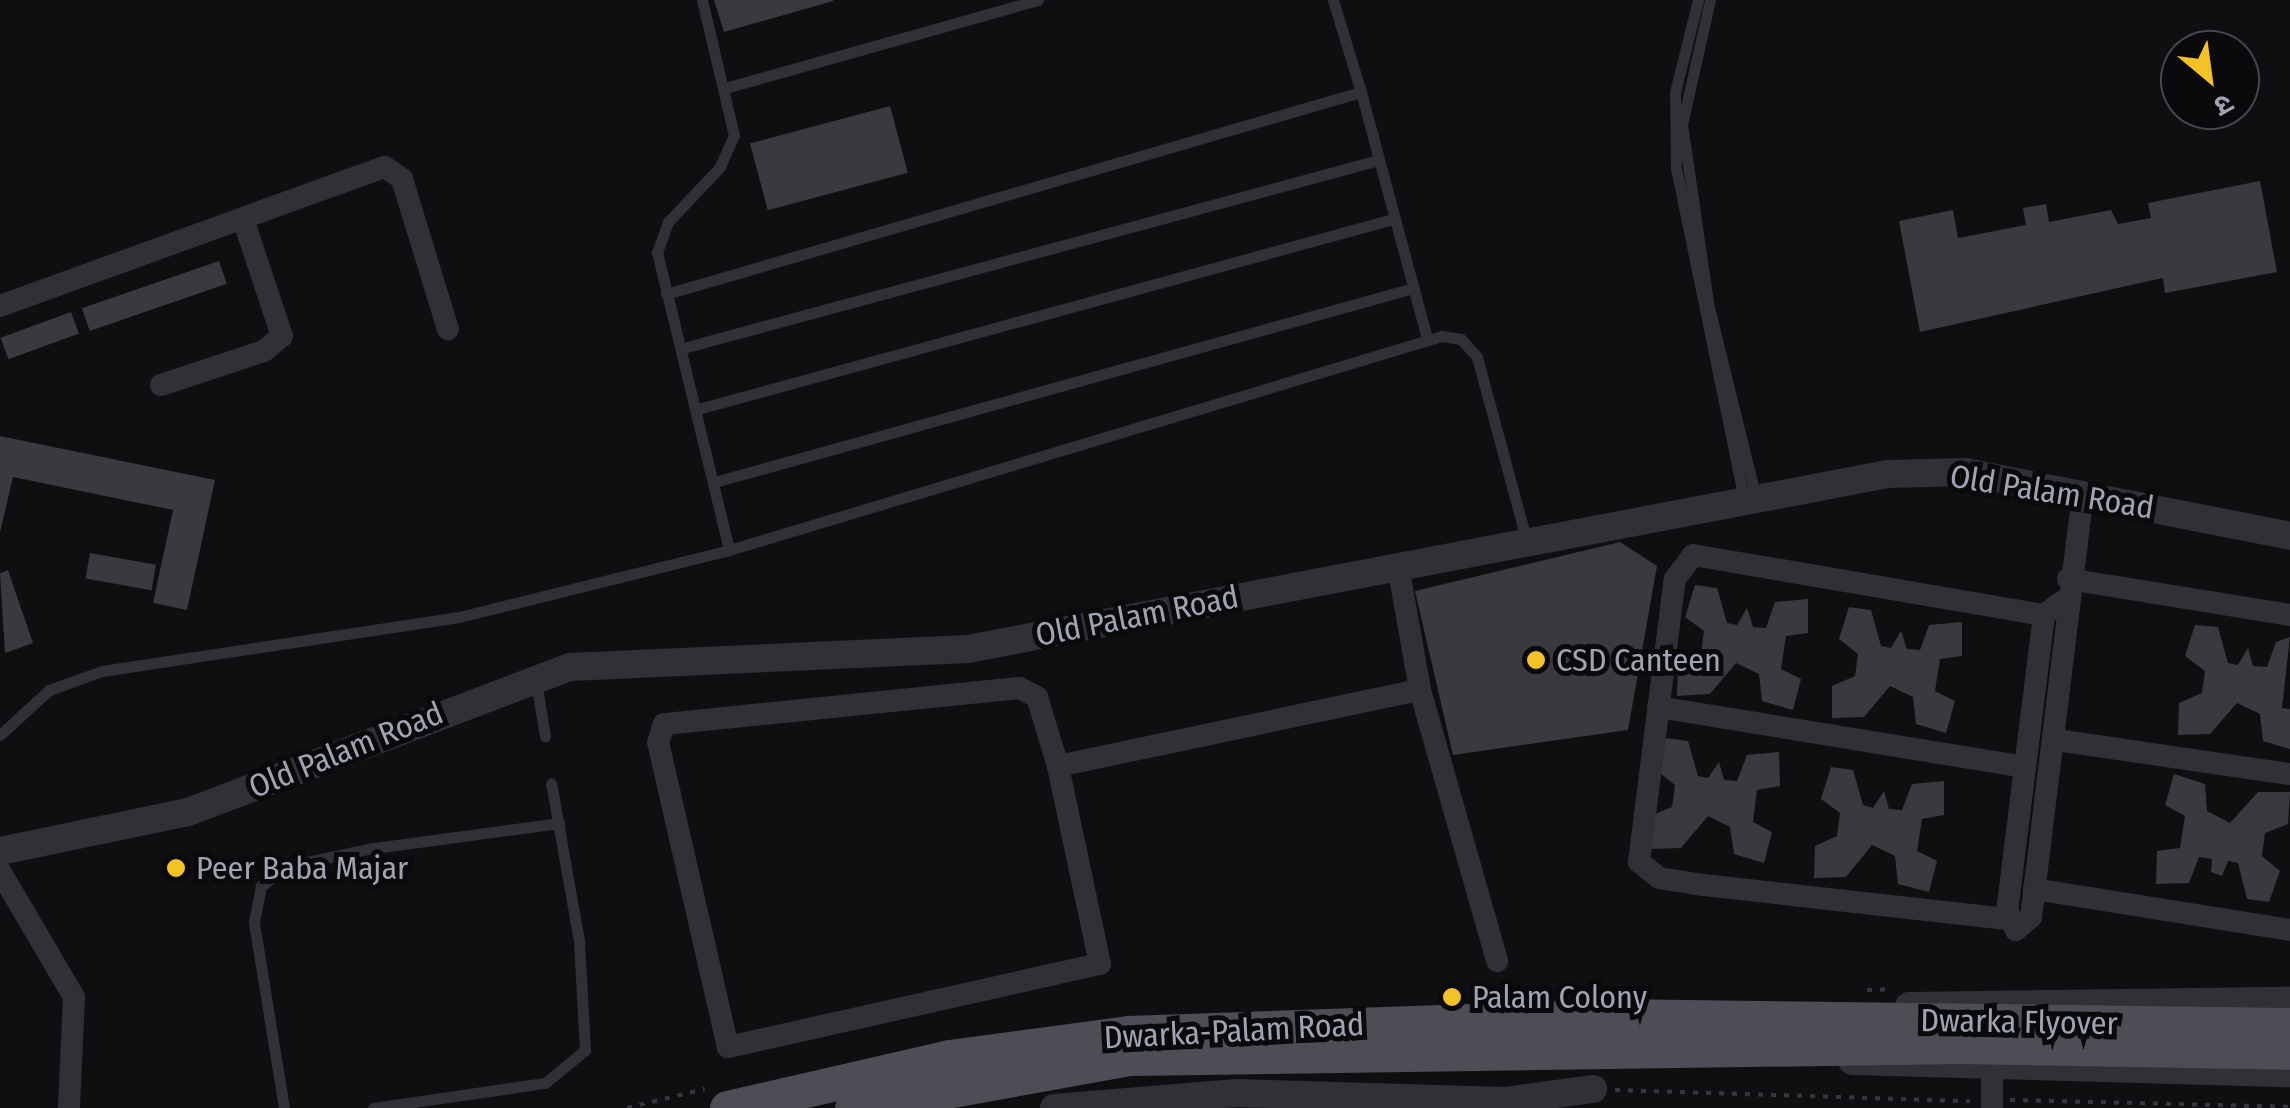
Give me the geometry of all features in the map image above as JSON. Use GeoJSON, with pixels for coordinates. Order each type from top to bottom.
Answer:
{"type":"FeatureCollection","features":[{"type":"Feature","properties":{"kind":"main road","name":"Dwarka Flyover"},"geometry":{"type":"LineString","coordinates":[[1751,1034],[2290,1024]]}},
{"type":"Feature","properties":{"kind":"main road","name":"Dwarka-Palam Road"},"geometry":{"type":"LineString","coordinates":[[727,1108],[949,1057],[1128,1033],[1751,1034]]}},
{"type":"Feature","properties":{"kind":"main road","name":"Dwarka-Palam Road"},"geometry":{"type":"LineString","coordinates":[[852,1108],[1131,1058],[1751,1034]]}},
{"type":"Feature","properties":{"kind":"main road","name":"Dwarka Flyover"},"geometry":{"type":"LineString","coordinates":[[1849,1034],[2290,1052]]}},
{"type":"Feature","properties":{"kind":"street"},"geometry":{"type":"LineString","coordinates":[[0,306],[392,168],[448,328]]}},
{"type":"Feature","properties":{"kind":"street"},"geometry":{"type":"LineString","coordinates":[[160,385],[264,351],[282,336],[243,219]]}},
{"type":"Feature","properties":{"kind":"street","name":"Old Palam Road"},"geometry":{"type":"LineString","coordinates":[[0,850],[188,812],[536,677],[643,661],[968,649],[1888,474],[1965,472],[2290,536]]}},
{"type":"Feature","properties":{"kind":"street"},"geometry":{"type":"LineString","coordinates":[[2044,615],[1694,555],[1675,578],[1639,862],[1659,878],[2007,919],[2016,930],[2028,926],[2073,624],[2065,590],[2082,492]]}},
{"type":"Feature","properties":{"kind":"street"},"geometry":{"type":"LineString","coordinates":[[1398,566],[1420,690],[1496,961]]}},
{"type":"Feature","properties":{"kind":"street"},"geometry":{"type":"LineString","coordinates":[[2007,919],[2044,615],[2065,590]]}},
{"type":"Feature","properties":{"kind":"street"},"geometry":{"type":"LineString","coordinates":[[2065,590],[2290,615]]}},
{"type":"Feature","properties":{"kind":"street"},"geometry":{"type":"LineString","coordinates":[[1019,688],[1037,697],[1058,766],[1100,964],[728,1047],[658,742],[664,724],[1019,688]]}},
{"type":"Feature","properties":{"kind":"street"},"geometry":{"type":"LineString","coordinates":[[1058,766],[1420,690]]}},
{"type":"Feature","properties":{"kind":"street"},"geometry":{"type":"LineString","coordinates":[[1658,707],[2024,767]]}},
{"type":"Feature","properties":{"kind":"street"},"geometry":{"type":"LineString","coordinates":[[2056,740],[2290,774]]}},
{"type":"Feature","properties":{"kind":"street"},"geometry":{"type":"LineString","coordinates":[[0,871],[74,997],[68,1108]]}},
{"type":"Feature","properties":{"kind":"street"},"geometry":{"type":"LineString","coordinates":[[2034,889],[2290,930]]}},
{"type":"Feature","properties":{"kind":"street"},"geometry":{"type":"LineString","coordinates":[[1751,1034],[1967,1002],[2290,1001]]}},
{"type":"Feature","properties":{"kind":"street"},"geometry":{"type":"LineString","coordinates":[[1751,1034],[1992,1068],[2290,1073]]}},
{"type":"Feature","properties":{"kind":"street"},"geometry":{"type":"LineString","coordinates":[[1992,1068],[1992,1104]]}},
{"type":"Feature","properties":{"kind":"street"},"geometry":{"type":"LineString","coordinates":[[1054,1108],[1237,1093],[1504,1102],[1592,1099]]}},
{"type":"Feature","properties":{"kind":"lane"},"geometry":{"type":"LineString","coordinates":[[702,0],[726,88],[729,154],[659,238],[666,294],[718,481],[729,550]]}},
{"type":"Feature","properties":{"kind":"lane"},"geometry":{"type":"LineString","coordinates":[[726,88],[1038,0]]}},
{"type":"Feature","properties":{"kind":"lane"},"geometry":{"type":"LineString","coordinates":[[1333,0],[1361,92],[1410,289],[1427,339]]}},
{"type":"Feature","properties":{"kind":"lane"},"geometry":{"type":"LineString","coordinates":[[1698,0],[1675,92],[1676,168],[1750,499]]}},
{"type":"Feature","properties":{"kind":"lane"},"geometry":{"type":"LineString","coordinates":[[1710,0],[1682,124],[1708,302],[1750,499]]}},
{"type":"Feature","properties":{"kind":"lane"},"geometry":{"type":"LineString","coordinates":[[666,294],[1361,92]]}},
{"type":"Feature","properties":{"kind":"lane"},"geometry":{"type":"LineString","coordinates":[[683,348],[1379,160]]}},
{"type":"Feature","properties":{"kind":"lane"},"geometry":{"type":"LineString","coordinates":[[698,409],[1393,219]]}},
{"type":"Feature","properties":{"kind":"lane"},"geometry":{"type":"LineString","coordinates":[[718,481],[1410,289]]}},
{"type":"Feature","properties":{"kind":"lane"},"geometry":{"type":"LineString","coordinates":[[0,735],[49,690],[102,671],[460,617],[729,550],[1427,339],[1452,336],[1476,356],[1527,542]]}},
{"type":"Feature","properties":{"kind":"lane"},"geometry":{"type":"LineString","coordinates":[[536,677],[546,736]]}},
{"type":"Feature","properties":{"kind":"lane"},"geometry":{"type":"LineString","coordinates":[[374,1108],[545,1083],[576,1064],[586,996],[551,783]]}},
{"type":"Feature","properties":{"kind":"lane"},"geometry":{"type":"LineString","coordinates":[[284,1108],[254,922],[261,886],[288,866],[367,849],[558,823]]}},
{"type":"Feature","properties":{"kind":"path"},"geometry":{"type":"LineString","coordinates":[[1592,1099],[2290,1106]]}},
{"type":"Feature","properties":{"kind":"building"},"geometry":{"type":"Polygon","coordinates":[[[714,0],[833,0],[833,1],[724,32],[714,0]]]}},
{"type":"Feature","properties":{"kind":"building"},"geometry":{"type":"Polygon","coordinates":[[[890,106],[908,173],[768,210],[750,144],[890,106]]]}},
{"type":"Feature","properties":{"kind":"building"},"geometry":{"type":"Polygon","coordinates":[[[2260,181],[2277,272],[2165,293],[2163,278],[1920,332],[1899,221],[1953,210],[1958,238],[2026,225],[2023,208],[2046,204],[2049,222],[2111,210],[2118,224],[2151,218],[2148,203],[2260,181]]]}},
{"type":"Feature","properties":{"kind":"building"},"geometry":{"type":"Polygon","coordinates":[[[219,261],[227,284],[90,331],[82,308],[219,261]]]}},
{"type":"Feature","properties":{"kind":"building"},"geometry":{"type":"Polygon","coordinates":[[[71,312],[79,334],[8,359],[1,338],[71,312]]]}},
{"type":"Feature","properties":{"kind":"building"},"geometry":{"type":"Polygon","coordinates":[[[0,436],[215,480],[187,610],[153,603],[173,510],[13,477],[0,532],[0,436]]]}},
{"type":"Feature","properties":{"kind":"building","name":"CSD Canteen"},"geometry":{"type":"Polygon","coordinates":[[[1620,542],[1657,566],[1628,730],[1453,755],[1415,591],[1620,542]]]}},
{"type":"Feature","properties":{"kind":"building"},"geometry":{"type":"Polygon","coordinates":[[[90,553],[156,565],[151,590],[85,579],[90,553]]]}},
{"type":"Feature","properties":{"kind":"building"},"geometry":{"type":"Polygon","coordinates":[[[8,570],[33,643],[5,653],[0,573],[8,570]]]}},
{"type":"Feature","properties":{"kind":"building"},"geometry":{"type":"Polygon","coordinates":[[[1695,585],[1717,588],[1727,623],[1737,625],[1747,608],[1753,627],[1766,628],[1775,602],[1808,599],[1808,633],[1786,636],[1781,669],[1801,679],[1793,710],[1762,701],[1759,674],[1736,663],[1710,694],[1677,696],[1678,663],[1701,653],[1704,631],[1685,617],[1695,585]]]}},
{"type":"Feature","properties":{"kind":"building"},"geometry":{"type":"Polygon","coordinates":[[[1849,607],[1871,610],[1881,646],[1891,648],[1901,631],[1907,649],[1920,650],[1929,625],[1962,622],[1962,656],[1940,659],[1935,691],[1955,701],[1946,733],[1916,724],[1913,697],[1890,686],[1864,717],[1832,718],[1832,686],[1855,676],[1858,654],[1839,639],[1849,607]]]}},
{"type":"Feature","properties":{"kind":"building"},"geometry":{"type":"Polygon","coordinates":[[[2195,625],[2218,627],[2228,663],[2238,665],[2248,648],[2253,666],[2267,667],[2276,642],[2290,637],[2282,708],[2290,709],[2290,749],[2263,741],[2260,714],[2237,703],[2210,734],[2178,735],[2179,703],[2202,693],[2205,671],[2185,656],[2195,625]]]}},
{"type":"Feature","properties":{"kind":"building"},"geometry":{"type":"Polygon","coordinates":[[[1666,738],[1688,741],[1698,776],[1708,778],[1719,762],[1724,780],[1737,781],[1747,755],[1779,752],[1780,786],[1757,790],[1753,822],[1772,832],[1764,863],[1734,854],[1730,827],[1708,816],[1681,848],[1649,849],[1650,816],[1672,807],[1675,785],[1656,770],[1666,738]]]}},
{"type":"Feature","properties":{"kind":"building"},"geometry":{"type":"Polygon","coordinates":[[[1831,767],[1853,770],[1863,805],[1873,808],[1884,791],[1889,809],[1902,810],[1912,784],[1944,781],[1944,815],[1922,819],[1917,851],[1937,861],[1929,892],[1898,884],[1895,856],[1872,845],[1846,877],[1814,878],[1815,846],[1837,836],[1840,813],[1821,799],[1831,767]]]}},
{"type":"Feature","properties":{"kind":"building"},"geometry":{"type":"Polygon","coordinates":[[[2174,774],[2205,784],[2207,811],[2230,823],[2258,792],[2290,792],[2288,824],[2265,833],[2262,856],[2280,871],[2269,902],[2247,899],[2238,863],[2228,861],[2222,876],[2211,872],[2212,859],[2199,857],[2189,883],[2156,884],[2157,851],[2180,848],[2185,816],[2165,805],[2174,774]]]}},
{"type":"Feature","properties":{"kind":"place","name":"CSD Canteen"},"geometry":{"type":"Point","coordinates":[1536,660]}},
{"type":"Feature","properties":{"kind":"place","name":"Peer Baba Majar"},"geometry":{"type":"Point","coordinates":[176,868]}},
{"type":"Feature","properties":{"kind":"place","name":"Palam Colony"},"geometry":{"type":"Point","coordinates":[1452,997]}}]}
